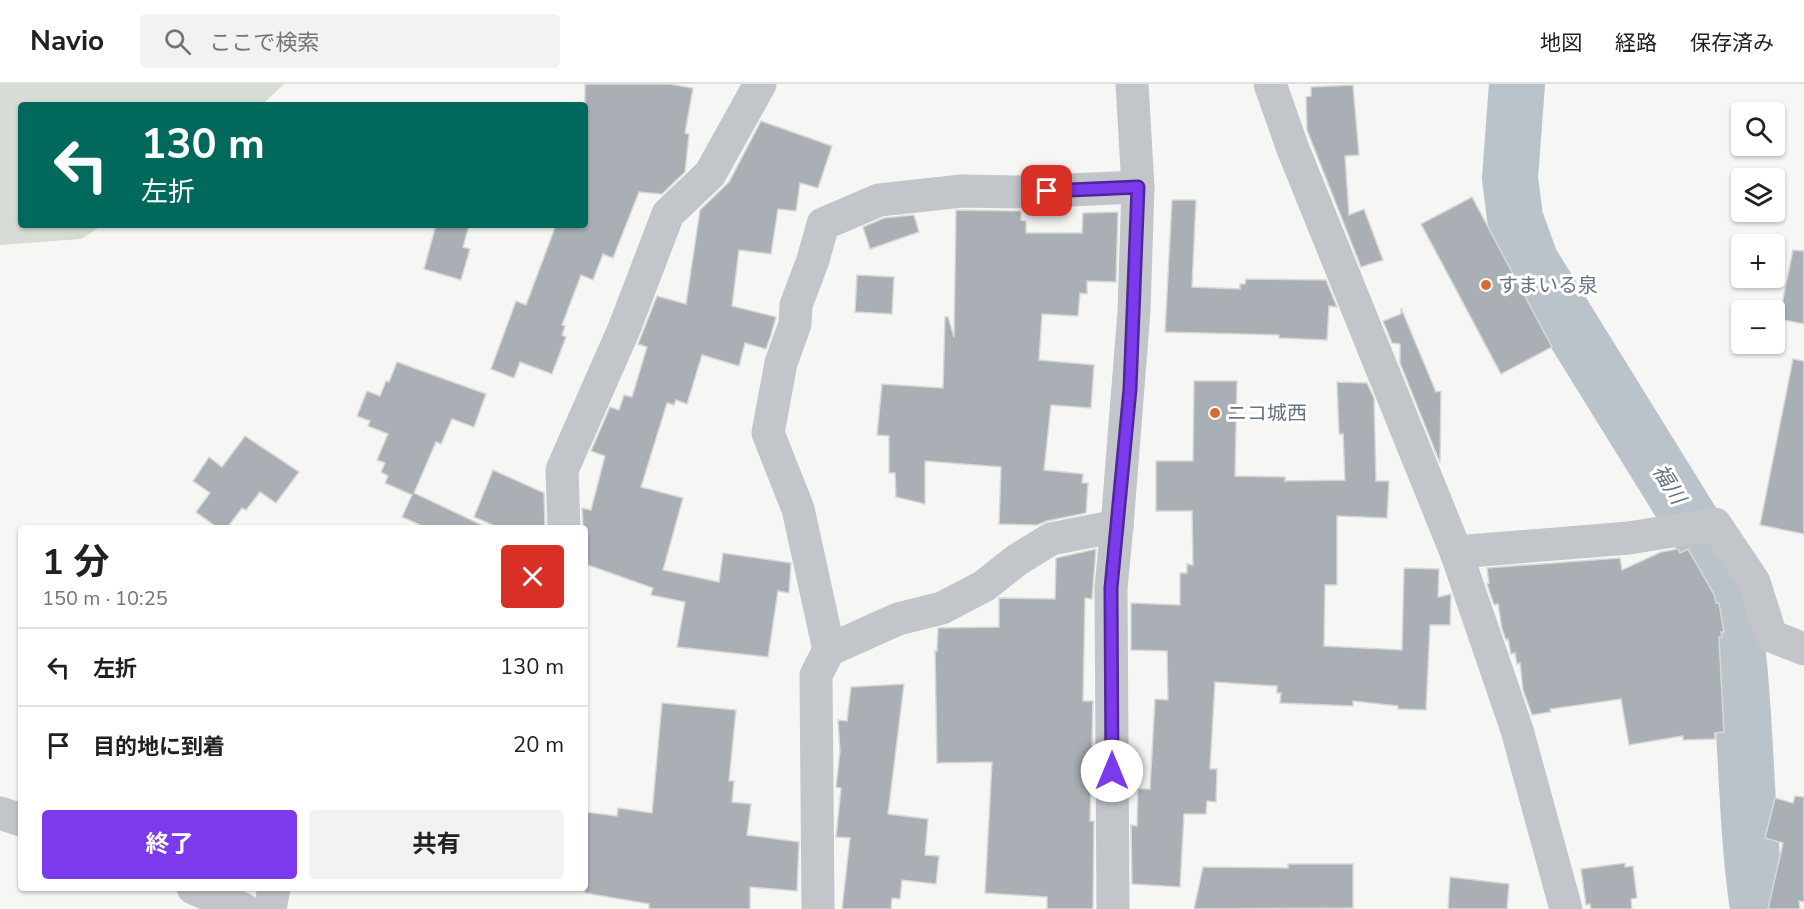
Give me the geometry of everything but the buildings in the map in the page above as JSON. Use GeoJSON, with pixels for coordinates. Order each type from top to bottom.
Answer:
{"type":"FeatureCollection","features":[{"type":"Feature","properties":{"kind":"street"},"geometry":{"type":"LineString","coordinates":[[564,525],[562,470],[624,329],[668,214],[710,174],[760,84]]}},
{"type":"Feature","properties":{"kind":"street"},"geometry":{"type":"LineString","coordinates":[[1113,909],[1111,588],[1130,389],[1138,187],[1132,84]]}},
{"type":"Feature","properties":{"kind":"street"},"geometry":{"type":"LineString","coordinates":[[1270,84],[1293,149],[1456,552],[1518,730],[1566,909]]}},
{"type":"Feature","properties":{"kind":"street"},"geometry":{"type":"LineString","coordinates":[[829,650],[798,508],[768,433],[781,363],[795,324],[796,305],[813,260],[823,224],[879,200],[962,191],[1024,192],[1138,187]]}},
{"type":"Feature","properties":{"kind":"street"},"geometry":{"type":"LineString","coordinates":[[1456,552],[1629,538],[1715,524],[1754,582],[1771,636],[1804,649]]}},
{"type":"Feature","properties":{"kind":"street"},"geometry":{"type":"LineString","coordinates":[[818,909],[816,675],[829,650],[898,619],[942,608],[984,586],[1017,560],[1051,539],[1117,526]]}},
{"type":"Feature","properties":{"kind":"street"},"geometry":{"type":"LineString","coordinates":[[0,813],[18,819]]}},
{"type":"Feature","properties":{"kind":"street"},"geometry":{"type":"LineString","coordinates":[[200,891],[243,909]]}},
{"type":"Feature","properties":{"kind":"street"},"geometry":{"type":"LineString","coordinates":[[270,909],[273,891]]}},
{"type":"Feature","properties":{"kind":"shaded area"},"geometry":{"type":"Polygon","coordinates":[[[0,84],[284,84],[265,102],[18,102],[18,228],[98,228],[81,239],[0,245],[0,84]]]}},
{"type":"Feature","properties":{"kind":"waterway","name":"福川"},"geometry":{"type":"LineString","coordinates":[[1517,84],[1510,178],[1515,218],[1531,262],[1726,577],[1738,658],[1749,826],[1758,909]]}},
{"type":"Feature","properties":{"kind":"place","name":"すまいる泉"},"geometry":{"type":"Point","coordinates":[1486,285]}},
{"type":"Feature","properties":{"kind":"place","name":"ニコ城西"},"geometry":{"type":"Point","coordinates":[1215,413]}},
{"type":"Feature","properties":{"kind":"route"},"geometry":{"type":"LineString","coordinates":[[1047,191],[1138,187],[1130,389],[1111,588],[1112,771]]}}]}
